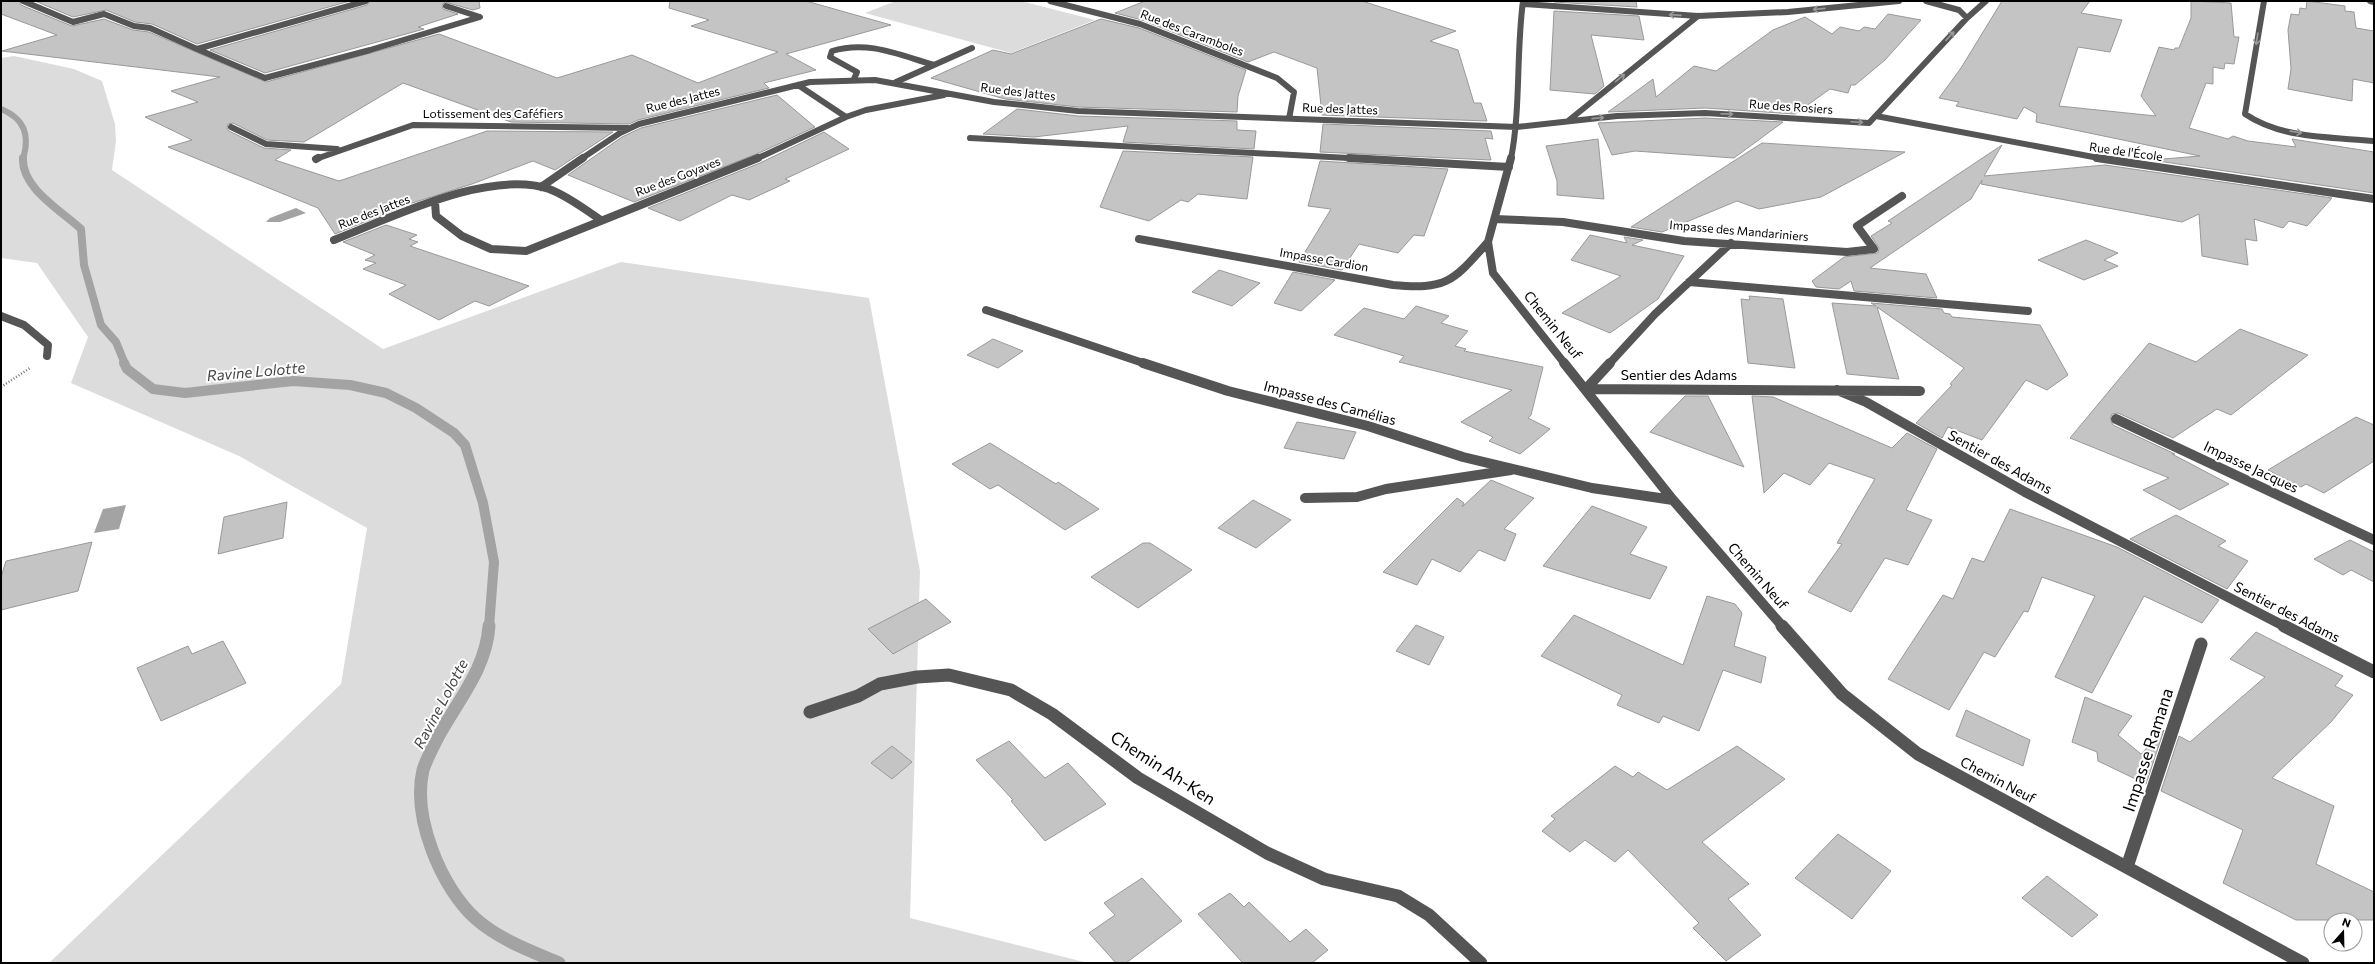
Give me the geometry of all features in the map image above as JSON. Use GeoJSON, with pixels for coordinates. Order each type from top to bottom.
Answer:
{"type":"FeatureCollection","features":[{"type":"Feature","properties":{"kind":"street"},"geometry":{"type":"LineString","coordinates":[[23,1],[73,22],[104,14],[134,26],[150,28],[265,78],[370,50],[480,17],[446,6]]}},
{"type":"Feature","properties":{"kind":"street"},"geometry":{"type":"LineString","coordinates":[[197,49],[366,1]]}},
{"type":"Feature","properties":{"kind":"street","name":"Rue des Caramboles"},"geometry":{"type":"LineString","coordinates":[[1050,1],[1140,24],[1277,78],[1294,92],[1289,119]]}},
{"type":"Feature","properties":{"kind":"street"},"geometry":{"type":"LineString","coordinates":[[1066,5],[1074,1]]}},
{"type":"Feature","properties":{"kind":"street"},"geometry":{"type":"LineString","coordinates":[[1523,2],[1698,16],[1788,12],[1899,1]]}},
{"type":"Feature","properties":{"kind":"street"},"geometry":{"type":"LineString","coordinates":[[1926,1],[1953,8],[1967,18]]}},
{"type":"Feature","properties":{"kind":"street","name":"Rue des Rosiers"},"geometry":{"type":"LineString","coordinates":[[1517,127],[1617,116],[1705,113],[1869,123],[1967,18],[1986,1]]}},
{"type":"Feature","properties":{"kind":"street"},"geometry":{"type":"LineString","coordinates":[[2264,1],[2245,114],[2252,120],[2275,128],[2374,141]]}},
{"type":"Feature","properties":{"kind":"street"},"geometry":{"type":"LineString","coordinates":[[2370,1],[2374,2]]}},
{"type":"Feature","properties":{"kind":"street","name":"Chemin Neuf"},"geometry":{"type":"LineString","coordinates":[[1523,2],[1520,24],[1517,127],[1509,167],[1488,242],[1493,273],[1673,500],[1842,694],[1918,754],[2303,963]]}},
{"type":"Feature","properties":{"kind":"street"},"geometry":{"type":"LineString","coordinates":[[1568,121],[1698,16]]}},
{"type":"Feature","properties":{"kind":"street"},"geometry":{"type":"LineString","coordinates":[[854,80],[857,72],[840,64],[830,57],[832,51],[849,46],[866,46],[934,65]]}},
{"type":"Feature","properties":{"kind":"street"},"geometry":{"type":"LineString","coordinates":[[896,82],[972,48]]}},
{"type":"Feature","properties":{"kind":"street","name":"Rue des Jattes"},"geometry":{"type":"LineString","coordinates":[[541,187],[628,128],[650,120],[798,85],[854,80],[896,82],[948,95],[1058,110],[1517,127]]}},
{"type":"Feature","properties":{"kind":"street"},"geometry":{"type":"LineString","coordinates":[[798,85],[846,117]]}},
{"type":"Feature","properties":{"kind":"street","name":"Rue des Goyaves"},"geometry":{"type":"LineString","coordinates":[[435,202],[436,216],[462,236],[491,249],[526,251],[744,164],[846,117],[866,110],[948,95]]}},
{"type":"Feature","properties":{"kind":"street","name":"Rue de l'École"},"geometry":{"type":"LineString","coordinates":[[1876,116],[2067,154],[2374,199]]}},
{"type":"Feature","properties":{"kind":"street","name":"Lotissement des Caféfiers"},"geometry":{"type":"LineString","coordinates":[[316,159],[413,125],[628,128]]}},
{"type":"Feature","properties":{"kind":"street"},"geometry":{"type":"LineString","coordinates":[[231,127],[266,144],[343,149]]}},
{"type":"Feature","properties":{"kind":"street"},"geometry":{"type":"LineString","coordinates":[[970,138],[1509,167]]}},
{"type":"Feature","properties":{"kind":"street","name":"Rue des Jattes"},"geometry":{"type":"LineString","coordinates":[[334,240],[465,192],[498,187],[541,187],[560,194],[601,220]]}},
{"type":"Feature","properties":{"kind":"street","name":"Impasse des Mandariniers"},"geometry":{"type":"LineString","coordinates":[[1495,219],[1564,222],[1684,241],[1847,252],[1874,249],[1856,226],[1902,196]]}},
{"type":"Feature","properties":{"kind":"street","name":"Impasse Cardion"},"geometry":{"type":"LineString","coordinates":[[1139,239],[1393,285],[1430,288],[1439,287],[1453,280],[1488,242]]}},
{"type":"Feature","properties":{"kind":"street"},"geometry":{"type":"LineString","coordinates":[[1586,389],[1655,314],[1730,243]]}},
{"type":"Feature","properties":{"kind":"street"},"geometry":{"type":"LineString","coordinates":[[1689,282],[2028,311]]}},
{"type":"Feature","properties":{"kind":"street","name":"Impasse des Camélias"},"geometry":{"type":"LineString","coordinates":[[986,310],[1228,391],[1368,426],[1463,457],[1592,488],[1673,500]]}},
{"type":"Feature","properties":{"kind":"street"},"geometry":{"type":"LineString","coordinates":[[1,316],[24,325],[48,345],[46,356]]}},
{"type":"Feature","properties":{"kind":"street","name":"Sentier des Adams"},"geometry":{"type":"LineString","coordinates":[[1586,389],[1837,390],[1866,402],[2025,492],[2374,672]]}},
{"type":"Feature","properties":{"kind":"street"},"geometry":{"type":"LineString","coordinates":[[1837,390],[1920,391]]}},
{"type":"Feature","properties":{"kind":"street","name":"Impasse Jacques"},"geometry":{"type":"LineString","coordinates":[[2116,419],[2374,540]]}},
{"type":"Feature","properties":{"kind":"street"},"geometry":{"type":"LineString","coordinates":[[1305,498],[1357,497],[1386,489],[1517,469]]}},
{"type":"Feature","properties":{"kind":"street","name":"Impasse Ramana"},"geometry":{"type":"LineString","coordinates":[[2127,867],[2201,644]]}},
{"type":"Feature","properties":{"kind":"street","name":"Chemin Ah-Ken"},"geometry":{"type":"LineString","coordinates":[[810,712],[858,696],[880,684],[917,677],[949,675],[1011,690],[1052,714],[1138,778],[1267,853],[1324,879],[1375,890],[1404,900],[1429,915],[1481,963]]}},
{"type":"Feature","properties":{"kind":"path"},"geometry":{"type":"LineString","coordinates":[[1,387],[19,378],[46,356]]}},
{"type":"Feature","properties":{"kind":"shaded area"},"geometry":{"type":"Polygon","coordinates":[[[896,1],[1021,1],[1095,20],[1011,53],[865,13],[896,1]]]}},
{"type":"Feature","properties":{"kind":"shaded area"},"geometry":{"type":"Polygon","coordinates":[[[14,56],[74,69],[102,81],[115,124],[116,141],[112,170],[383,349],[621,262],[869,298],[920,571],[910,918],[1088,963],[49,963],[341,684],[367,528],[239,456],[71,383],[88,337],[37,263],[1,258],[1,58],[14,56]]]}},
{"type":"Feature","properties":{"kind":"shaded area"},"geometry":{"type":"Polygon","coordinates":[[[296,208],[306,213],[280,222],[266,222],[270,218],[296,208]]]}},
{"type":"Feature","properties":{"kind":"shaded area"},"geometry":{"type":"Polygon","coordinates":[[[126,505],[119,529],[94,533],[103,509],[126,505]]]}},
{"type":"Feature","properties":{"kind":"building"},"geometry":{"type":"Polygon","coordinates":[[[1,1],[19,1],[21,5],[72,26],[104,19],[133,30],[149,32],[266,82],[439,34],[557,78],[632,55],[698,83],[778,52],[691,26],[709,20],[669,8],[670,1],[806,1],[891,25],[786,54],[816,70],[764,83],[769,88],[638,120],[629,124],[511,122],[403,83],[304,142],[267,140],[233,123],[228,124],[227,128],[229,131],[264,148],[291,150],[275,160],[339,181],[487,131],[613,132],[555,170],[533,161],[472,184],[409,204],[335,234],[318,208],[168,147],[192,140],[145,117],[198,102],[171,91],[220,77],[2,51],[57,35],[1,14],[1,1]]]}},
{"type":"Feature","properties":{"kind":"building"},"geometry":{"type":"Polygon","coordinates":[[[35,1],[350,1],[197,44],[152,24],[135,22],[106,10],[73,17],[35,1]]]}},
{"type":"Feature","properties":{"kind":"building"},"geometry":{"type":"Polygon","coordinates":[[[370,1],[479,1],[480,8],[473,10],[445,2],[442,5],[443,9],[458,14],[418,27],[424,29],[265,73],[210,50],[367,5],[370,1]]]}},
{"type":"Feature","properties":{"kind":"building"},"geometry":{"type":"Polygon","coordinates":[[[1145,1],[1362,1],[1456,31],[1430,41],[1458,50],[1474,103],[1481,103],[1487,121],[1322,115],[1317,68],[1274,52],[1248,62],[1142,20],[1115,13],[1145,1]]]}},
{"type":"Feature","properties":{"kind":"building"},"geometry":{"type":"Polygon","coordinates":[[[1636,1],[1637,7],[1554,2],[1636,1]]]}},
{"type":"Feature","properties":{"kind":"building"},"geometry":{"type":"Polygon","coordinates":[[[2002,1],[2090,1],[2081,13],[2122,20],[2110,52],[2078,47],[2059,106],[2156,116],[2141,96],[2159,47],[2174,50],[2175,48],[2179,48],[2191,18],[2191,1],[2231,3],[2234,37],[2239,37],[2234,64],[2225,63],[2224,69],[2213,67],[2213,84],[2206,83],[2189,128],[2228,139],[2233,136],[2248,141],[2296,147],[2292,139],[2374,152],[2374,193],[2151,160],[2200,156],[2036,122],[2037,114],[2024,107],[2017,119],[1956,106],[1959,102],[1939,98],[1961,68],[2002,1]]]}},
{"type":"Feature","properties":{"kind":"building"},"geometry":{"type":"Polygon","coordinates":[[[2307,1],[2345,6],[2345,11],[2354,12],[2356,28],[2374,31],[2374,83],[2353,79],[2352,101],[2288,89],[2291,69],[2288,30],[2291,14],[2299,15],[2300,8],[2306,9],[2307,1]]]}},
{"type":"Feature","properties":{"kind":"building"},"geometry":{"type":"Polygon","coordinates":[[[1554,11],[1639,16],[1644,40],[1591,35],[1604,86],[1595,94],[1550,90],[1554,11]]]}},
{"type":"Feature","properties":{"kind":"building"},"geometry":{"type":"Polygon","coordinates":[[[1888,14],[1921,20],[1885,60],[1855,85],[1851,85],[1848,93],[1830,89],[1795,114],[1705,108],[1608,112],[1653,79],[1656,97],[1694,66],[1716,71],[1773,30],[1805,17],[1832,34],[1840,27],[1859,31],[1864,27],[1875,29],[1888,14]]]}},
{"type":"Feature","properties":{"kind":"building"},"geometry":{"type":"Polygon","coordinates":[[[1101,19],[1139,28],[1246,70],[1238,96],[1237,112],[1078,107],[1005,99],[931,78],[993,50],[1011,54],[1101,19]]]}},
{"type":"Feature","properties":{"kind":"building"},"geometry":{"type":"Polygon","coordinates":[[[777,95],[815,127],[759,153],[634,202],[568,175],[622,137],[641,128],[777,95]]]}},
{"type":"Feature","properties":{"kind":"building"},"geometry":{"type":"Polygon","coordinates":[[[1017,109],[1078,116],[1237,121],[1237,130],[1256,131],[1254,149],[1123,142],[1128,126],[1034,137],[983,134],[1017,109]]]}},
{"type":"Feature","properties":{"kind":"building"},"geometry":{"type":"Polygon","coordinates":[[[1705,118],[1783,122],[1734,158],[1635,151],[1612,155],[1598,123],[1705,118]]]}},
{"type":"Feature","properties":{"kind":"building"},"geometry":{"type":"Polygon","coordinates":[[[1323,124],[1491,131],[1493,139],[1485,138],[1491,160],[1320,152],[1323,124]]]}},
{"type":"Feature","properties":{"kind":"building"},"geometry":{"type":"Polygon","coordinates":[[[824,132],[849,149],[785,179],[790,181],[749,200],[732,195],[680,221],[648,208],[760,163],[824,132]]]}},
{"type":"Feature","properties":{"kind":"building"},"geometry":{"type":"Polygon","coordinates":[[[1598,139],[1604,199],[1557,195],[1557,181],[1546,146],[1598,139]]]}},
{"type":"Feature","properties":{"kind":"building"},"geometry":{"type":"Polygon","coordinates":[[[1762,143],[1905,152],[1821,197],[1759,209],[1737,201],[1662,232],[1631,227],[1762,143]]]}},
{"type":"Feature","properties":{"kind":"building"},"geometry":{"type":"Polygon","coordinates":[[[2002,145],[1984,176],[2105,165],[2332,198],[2307,226],[2289,221],[2283,228],[2254,219],[2257,241],[2245,239],[2248,265],[2202,256],[2199,214],[2182,222],[1981,184],[1982,180],[1971,199],[1870,268],[1926,274],[1937,298],[1854,291],[1851,281],[1839,289],[1816,287],[1812,281],[1844,257],[1878,253],[1879,248],[1871,236],[1892,223],[1888,221],[2002,145]]]}},
{"type":"Feature","properties":{"kind":"building"},"geometry":{"type":"Polygon","coordinates":[[[1123,151],[1253,157],[1247,199],[1198,194],[1188,202],[1181,200],[1149,221],[1100,207],[1123,151]]]}},
{"type":"Feature","properties":{"kind":"building"},"geometry":{"type":"Polygon","coordinates":[[[1320,161],[1448,169],[1424,236],[1414,235],[1398,253],[1359,244],[1342,270],[1299,262],[1331,209],[1308,206],[1320,161]]]}},
{"type":"Feature","properties":{"kind":"building"},"geometry":{"type":"Polygon","coordinates":[[[386,225],[417,235],[409,239],[418,242],[410,246],[529,286],[489,306],[475,301],[439,320],[389,294],[406,285],[363,269],[376,263],[365,260],[375,255],[343,242],[386,225]]]}},
{"type":"Feature","properties":{"kind":"building"},"geometry":{"type":"Polygon","coordinates":[[[1590,235],[1627,243],[1624,237],[1643,240],[1632,245],[1684,256],[1658,299],[1610,333],[1562,313],[1621,276],[1571,260],[1590,235]]]}},
{"type":"Feature","properties":{"kind":"building"},"geometry":{"type":"Polygon","coordinates":[[[2086,240],[2118,253],[2104,260],[2118,266],[2084,280],[2038,260],[2086,240]]]}},
{"type":"Feature","properties":{"kind":"building"},"geometry":{"type":"Polygon","coordinates":[[[1219,270],[1260,283],[1232,306],[1192,292],[1219,270]]]}},
{"type":"Feature","properties":{"kind":"building"},"geometry":{"type":"Polygon","coordinates":[[[1293,272],[1335,280],[1301,311],[1274,303],[1293,272]]]}},
{"type":"Feature","properties":{"kind":"building"},"geometry":{"type":"Polygon","coordinates":[[[1749,296],[1783,299],[1795,368],[1748,363],[1741,299],[1750,300],[1749,296]]]}},
{"type":"Feature","properties":{"kind":"building"},"geometry":{"type":"Polygon","coordinates":[[[1832,303],[1876,306],[1871,303],[1942,309],[1944,313],[1950,314],[1952,317],[2040,325],[2068,375],[2047,390],[2026,380],[1982,440],[1948,427],[1942,438],[1916,423],[1952,385],[1950,384],[1964,368],[1877,307],[1899,379],[1847,374],[1832,303]]]}},
{"type":"Feature","properties":{"kind":"building"},"geometry":{"type":"Polygon","coordinates":[[[1416,306],[1449,316],[1441,323],[1468,331],[1455,346],[1466,349],[1464,351],[1543,367],[1531,415],[1528,418],[1550,429],[1520,454],[1489,441],[1493,437],[1461,422],[1512,390],[1399,362],[1404,356],[1334,335],[1364,308],[1404,319],[1416,306]]]}},
{"type":"Feature","properties":{"kind":"building"},"geometry":{"type":"Polygon","coordinates":[[[2240,329],[2308,355],[2231,415],[2217,409],[2173,438],[2118,413],[2112,414],[2110,419],[2113,425],[2175,454],[2172,454],[2229,484],[2180,510],[2143,490],[2169,478],[2070,438],[2149,343],[2196,362],[2240,329]]]}},
{"type":"Feature","properties":{"kind":"building"},"geometry":{"type":"Polygon","coordinates":[[[993,339],[1023,351],[998,368],[967,355],[993,339]]]}},
{"type":"Feature","properties":{"kind":"building"},"geometry":{"type":"Polygon","coordinates":[[[1685,396],[1708,396],[1744,467],[1650,432],[1685,396]]]}},
{"type":"Feature","properties":{"kind":"building"},"geometry":{"type":"Polygon","coordinates":[[[1752,396],[1773,397],[1892,448],[1907,433],[1937,449],[1906,510],[1932,520],[1908,565],[1885,558],[1851,612],[1808,592],[1842,544],[1837,543],[1875,479],[1829,463],[1810,485],[1784,473],[1764,493],[1752,396]]]}},
{"type":"Feature","properties":{"kind":"building"},"geometry":{"type":"Polygon","coordinates":[[[2356,417],[2374,425],[2374,461],[2324,493],[2306,484],[2301,487],[2268,470],[2356,417]]]}},
{"type":"Feature","properties":{"kind":"building"},"geometry":{"type":"Polygon","coordinates":[[[1297,422],[1356,432],[1344,459],[1284,448],[1297,422]]]}},
{"type":"Feature","properties":{"kind":"building"},"geometry":{"type":"Polygon","coordinates":[[[990,443],[1056,484],[1058,482],[1099,509],[1065,530],[998,485],[990,489],[952,464],[990,443]]]}},
{"type":"Feature","properties":{"kind":"building"},"geometry":{"type":"Polygon","coordinates":[[[1491,480],[1534,498],[1504,529],[1516,534],[1505,561],[1479,550],[1460,572],[1432,559],[1417,585],[1383,572],[1457,498],[1464,503],[1462,507],[1491,480]]]}},
{"type":"Feature","properties":{"kind":"building"},"geometry":{"type":"Polygon","coordinates":[[[1253,500],[1291,520],[1256,548],[1218,528],[1253,500]]]}},
{"type":"Feature","properties":{"kind":"building"},"geometry":{"type":"Polygon","coordinates":[[[287,502],[283,538],[218,554],[224,517],[287,502]]]}},
{"type":"Feature","properties":{"kind":"building"},"geometry":{"type":"Polygon","coordinates":[[[1592,506],[1647,527],[1630,554],[1667,567],[1650,599],[1543,566],[1592,506]]]}},
{"type":"Feature","properties":{"kind":"building"},"geometry":{"type":"Polygon","coordinates":[[[2010,509],[2117,547],[2219,600],[2202,623],[2144,596],[2092,693],[2055,677],[2095,596],[2042,577],[2028,612],[2024,611],[1995,657],[1984,652],[1949,710],[1888,679],[1943,595],[1953,599],[1972,558],[1984,562],[2010,509]]]}},
{"type":"Feature","properties":{"kind":"building"},"geometry":{"type":"Polygon","coordinates":[[[2176,515],[2226,541],[2218,546],[2248,561],[2227,589],[2130,539],[2176,515]]]}},
{"type":"Feature","properties":{"kind":"building"},"geometry":{"type":"Polygon","coordinates":[[[2350,540],[2374,552],[2374,582],[2351,570],[2343,575],[2314,559],[2350,540]]]}},
{"type":"Feature","properties":{"kind":"building"},"geometry":{"type":"Polygon","coordinates":[[[92,542],[78,591],[1,610],[1,577],[6,561],[92,542]]]}},
{"type":"Feature","properties":{"kind":"building"},"geometry":{"type":"Polygon","coordinates":[[[1143,543],[1150,543],[1192,570],[1138,608],[1091,577],[1143,543]]]}},
{"type":"Feature","properties":{"kind":"building"},"geometry":{"type":"Polygon","coordinates":[[[1707,596],[1735,604],[1742,613],[1734,646],[1766,657],[1761,683],[1723,670],[1699,731],[1663,716],[1659,723],[1617,705],[1622,695],[1541,656],[1574,615],[1683,665],[1707,596]]]}},
{"type":"Feature","properties":{"kind":"building"},"geometry":{"type":"Polygon","coordinates":[[[926,599],[951,622],[893,654],[868,629],[926,599]]]}},
{"type":"Feature","properties":{"kind":"building"},"geometry":{"type":"Polygon","coordinates":[[[1416,625],[1444,637],[1429,665],[1396,651],[1416,625]]]}},
{"type":"Feature","properties":{"kind":"building"},"geometry":{"type":"Polygon","coordinates":[[[2256,632],[2343,676],[2335,686],[2353,695],[2331,722],[2272,778],[2334,806],[2316,864],[2374,892],[2374,920],[2363,920],[2363,912],[2323,912],[2323,920],[2296,920],[2223,883],[2243,830],[2161,791],[2179,736],[2190,742],[2265,677],[2230,659],[2256,632]]]}},
{"type":"Feature","properties":{"kind":"building"},"geometry":{"type":"Polygon","coordinates":[[[223,641],[246,683],[161,721],[137,668],[188,646],[192,654],[223,641]]]}},
{"type":"Feature","properties":{"kind":"building"},"geometry":{"type":"Polygon","coordinates":[[[2085,697],[2132,716],[2118,735],[2141,754],[2164,730],[2146,784],[2098,761],[2097,752],[2072,742],[2085,697]]]}},
{"type":"Feature","properties":{"kind":"building"},"geometry":{"type":"Polygon","coordinates":[[[1966,710],[2030,740],[2023,766],[1956,736],[1966,710]]]}},
{"type":"Feature","properties":{"kind":"building"},"geometry":{"type":"Polygon","coordinates":[[[1009,741],[1045,778],[1068,763],[1106,804],[1045,841],[1011,801],[1013,800],[976,760],[1009,741]]]}},
{"type":"Feature","properties":{"kind":"building"},"geometry":{"type":"Polygon","coordinates":[[[892,746],[912,762],[892,779],[871,763],[892,746]]]}},
{"type":"Feature","properties":{"kind":"building"},"geometry":{"type":"Polygon","coordinates":[[[1737,746],[1785,779],[1702,842],[1749,884],[1728,899],[1761,935],[1726,961],[1693,928],[1699,923],[1628,850],[1615,862],[1585,840],[1570,852],[1542,831],[1555,819],[1551,816],[1615,766],[1633,777],[1638,772],[1667,790],[1737,746]]]}},
{"type":"Feature","properties":{"kind":"building"},"geometry":{"type":"Polygon","coordinates":[[[1838,834],[1891,871],[1852,919],[1795,878],[1838,834]]]}},
{"type":"Feature","properties":{"kind":"building"},"geometry":{"type":"Polygon","coordinates":[[[2047,876],[2098,915],[2072,937],[2022,898],[2047,876]]]}},
{"type":"Feature","properties":{"kind":"building"},"geometry":{"type":"Polygon","coordinates":[[[1142,878],[1182,921],[1126,963],[1116,963],[1089,933],[1115,915],[1104,903],[1142,878]]]}},
{"type":"Feature","properties":{"kind":"building"},"geometry":{"type":"Polygon","coordinates":[[[1230,893],[1244,907],[1249,902],[1290,942],[1306,929],[1328,950],[1312,963],[1243,963],[1198,914],[1230,893]]]}},
{"type":"Feature","properties":{"kind":"waterway","name":"Ravine Lolotte"},"geometry":{"type":"LineString","coordinates":[[1,109],[16,118],[24,129],[26,142],[23,159]]}},
{"type":"Feature","properties":{"kind":"waterway","name":"Ravine Lolotte"},"geometry":{"type":"LineString","coordinates":[[23,159],[24,169],[35,189],[81,229],[84,265],[101,325],[116,342],[125,364]]}},
{"type":"Feature","properties":{"kind":"waterway","name":"Ravine Lolotte"},"geometry":{"type":"LineString","coordinates":[[124,363],[127,369],[153,389],[185,393],[293,381],[350,385],[386,393],[416,408],[454,433],[465,445],[483,503],[494,562],[489,627]]}},
{"type":"Feature","properties":{"kind":"waterway","name":"Ravine Lolotte"},"geometry":{"type":"LineString","coordinates":[[489,626],[487,642],[477,670],[438,737],[423,770],[421,789],[422,809],[426,830],[432,850],[441,871],[463,906],[476,919],[505,939],[559,963]]}}]}
